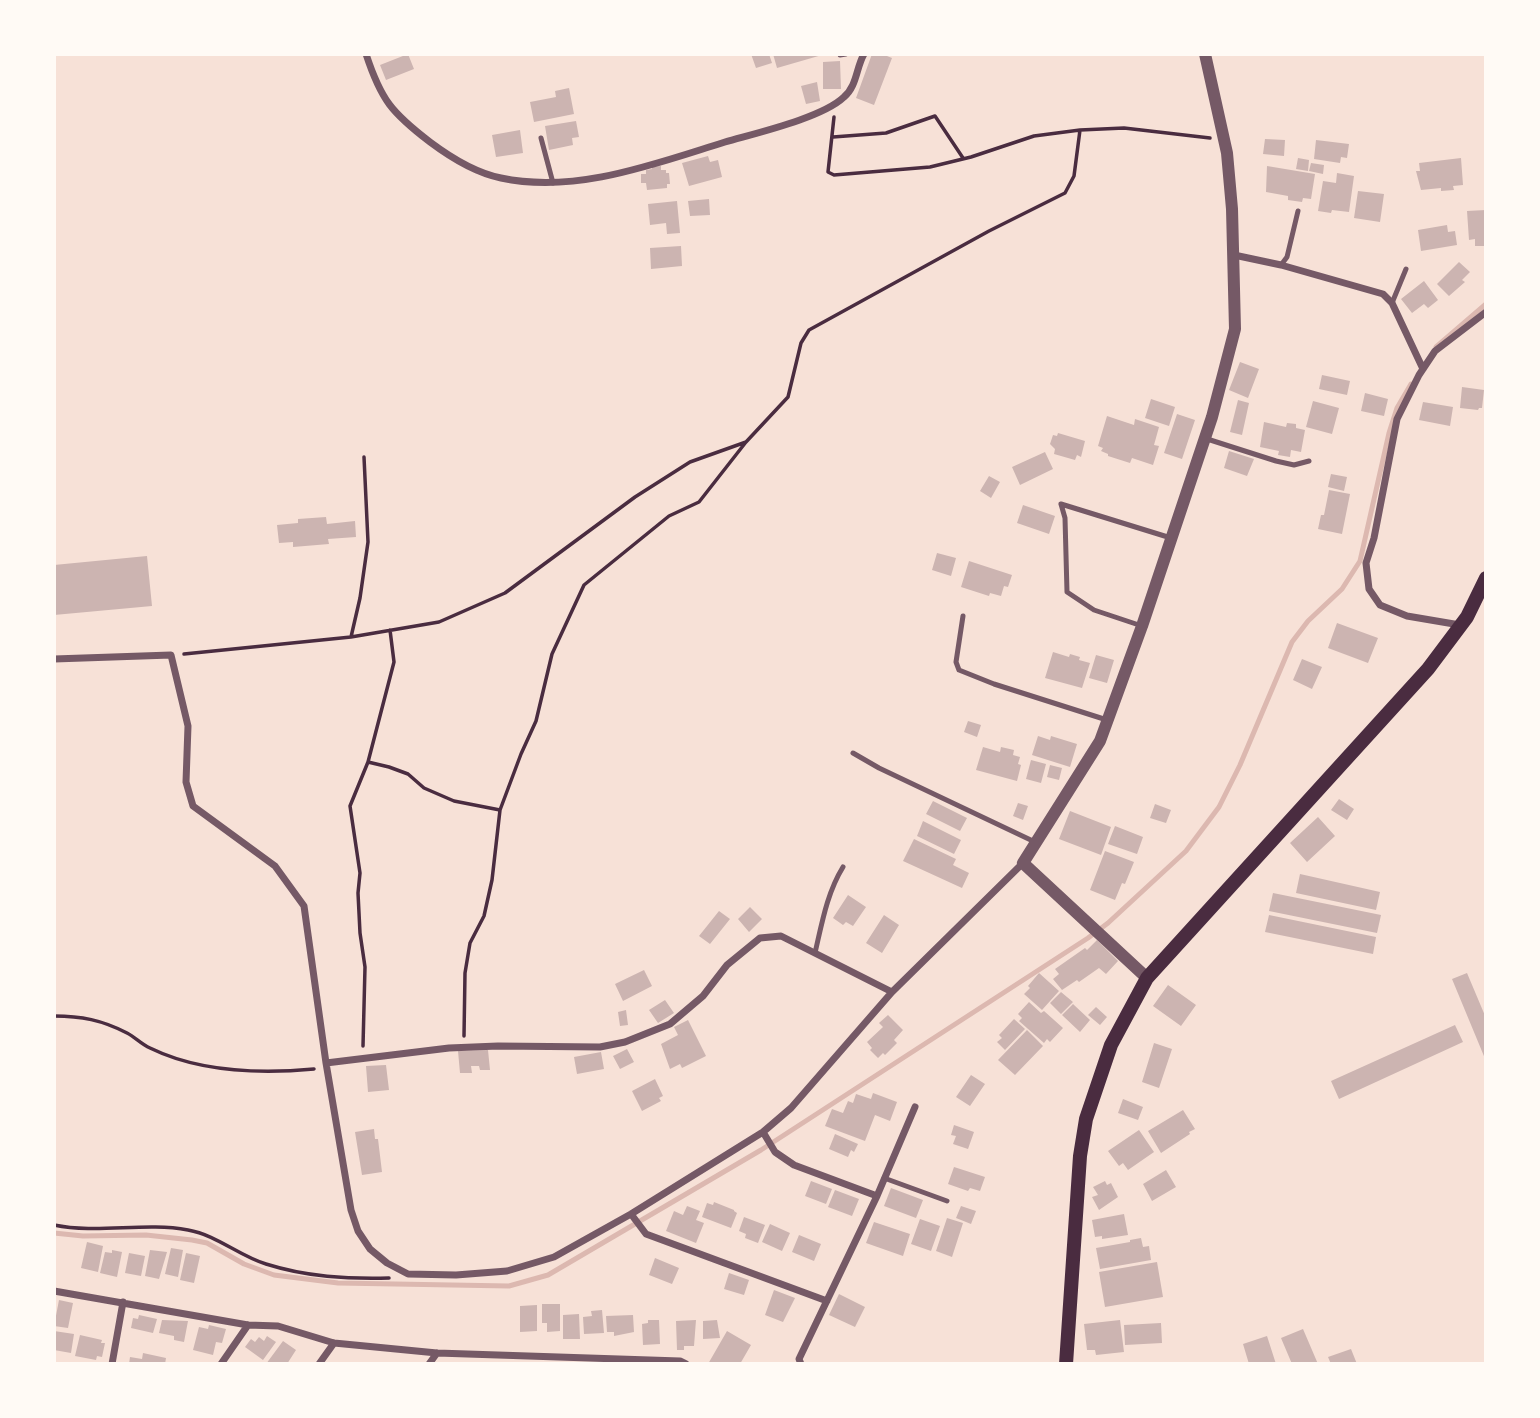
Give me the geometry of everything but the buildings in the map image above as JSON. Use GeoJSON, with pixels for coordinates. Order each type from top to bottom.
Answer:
{"type":"FeatureCollection","features":[{"type":"Feature","properties":{"kind":"main road"},"geometry":{"type":"LineString","coordinates":[[1066,1364],[1080,1156],[1086,1119],[1111,1045],[1147,978],[1428,669],[1460,625],[1486,578]]}},
{"type":"Feature","properties":{"kind":"street"},"geometry":{"type":"LineString","coordinates":[[366,54],[377,88],[401,120],[451,158],[500,178],[553,183],[591,179],[632,170],[792,121],[835,104],[851,90],[864,54]]}},
{"type":"Feature","properties":{"kind":"street"},"geometry":{"type":"LineString","coordinates":[[54,659],[171,655],[188,726],[186,782],[193,806],[275,866],[304,906],[326,1066],[351,1210],[358,1231],[370,1250],[408,1274],[456,1275],[507,1271],[554,1257],[631,1214],[764,1132],[791,1108],[892,992],[1023,863],[1089,761],[1108,720],[1142,626],[1204,438],[1235,329],[1232,209],[1224,140],[1205,54]]}},
{"type":"Feature","properties":{"kind":"street"},"geometry":{"type":"LineString","coordinates":[[1234,255],[1281,265],[1383,294],[1392,303],[1423,369]]}},
{"type":"Feature","properties":{"kind":"street"},"geometry":{"type":"LineString","coordinates":[[1460,625],[1407,616],[1380,605],[1369,589],[1366,563],[1374,538],[1398,419],[1435,351],[1486,312]]}},
{"type":"Feature","properties":{"kind":"street"},"geometry":{"type":"LineString","coordinates":[[1023,863],[1147,978]]}},
{"type":"Feature","properties":{"kind":"street"},"geometry":{"type":"LineString","coordinates":[[326,1066],[363,1058],[464,1047],[600,1047],[625,1042],[670,1024],[703,996],[727,965],[760,938],[781,936],[892,992]]}},
{"type":"Feature","properties":{"kind":"street"},"geometry":{"type":"LineString","coordinates":[[801,1364],[799,1359],[877,1196],[915,1107]]}},
{"type":"Feature","properties":{"kind":"street"},"geometry":{"type":"LineString","coordinates":[[764,1132],[775,1152],[794,1165],[877,1196]]}},
{"type":"Feature","properties":{"kind":"street"},"geometry":{"type":"LineString","coordinates":[[631,1214],[646,1234],[827,1301]]}},
{"type":"Feature","properties":{"kind":"street"},"geometry":{"type":"LineString","coordinates":[[54,1291],[248,1325],[278,1326],[334,1343],[437,1353],[686,1364]]}},
{"type":"Feature","properties":{"kind":"street"},"geometry":{"type":"LineString","coordinates":[[112,1364],[122,1303]]}},
{"type":"Feature","properties":{"kind":"street"},"geometry":{"type":"LineString","coordinates":[[221,1364],[248,1325]]}},
{"type":"Feature","properties":{"kind":"street"},"geometry":{"type":"LineString","coordinates":[[319,1364],[334,1343]]}},
{"type":"Feature","properties":{"kind":"street"},"geometry":{"type":"LineString","coordinates":[[429,1364],[437,1353]]}},
{"type":"Feature","properties":{"kind":"street"},"geometry":{"type":"LineString","coordinates":[[534,1364],[540,1356]]}},
{"type":"Feature","properties":{"kind":"lane"},"geometry":{"type":"LineString","coordinates":[[840,55],[846,54]]}},
{"type":"Feature","properties":{"kind":"lane"},"geometry":{"type":"LineString","coordinates":[[541,138],[553,183]]}},
{"type":"Feature","properties":{"kind":"lane"},"geometry":{"type":"LineString","coordinates":[[1281,265],[1287,257],[1298,211]]}},
{"type":"Feature","properties":{"kind":"lane"},"geometry":{"type":"LineString","coordinates":[[1392,303],[1406,270]]}},
{"type":"Feature","properties":{"kind":"lane"},"geometry":{"type":"LineString","coordinates":[[1204,438],[1276,461],[1294,464],[1309,461]]}},
{"type":"Feature","properties":{"kind":"lane"},"geometry":{"type":"LineString","coordinates":[[1142,626],[1094,610],[1067,592],[1065,518],[1061,504],[1171,538]]}},
{"type":"Feature","properties":{"kind":"lane"},"geometry":{"type":"LineString","coordinates":[[963,616],[956,662],[959,670],[994,684],[1108,720]]}},
{"type":"Feature","properties":{"kind":"lane"},"geometry":{"type":"LineString","coordinates":[[853,753],[889,773],[1037,843]]}},
{"type":"Feature","properties":{"kind":"lane"},"geometry":{"type":"LineString","coordinates":[[815,953],[827,901],[834,881],[843,867]]}},
{"type":"Feature","properties":{"kind":"lane"},"geometry":{"type":"LineString","coordinates":[[884,1178],[947,1201]]}},
{"type":"Feature","properties":{"kind":"path"},"geometry":{"type":"LineString","coordinates":[[835,104],[828,172],[834,175],[930,167],[1034,136],[1080,130],[1124,128],[1224,140]]}},
{"type":"Feature","properties":{"kind":"path"},"geometry":{"type":"LineString","coordinates":[[833,137],[886,133],[935,117],[964,159]]}},
{"type":"Feature","properties":{"kind":"path"},"geometry":{"type":"LineString","coordinates":[[464,1047],[465,973],[471,943],[484,916],[492,880],[500,810],[536,721],[552,654],[584,585],[670,516],[699,502],[746,442],[788,397],[801,343],[809,330],[1065,193],[1074,176],[1080,130]]}},
{"type":"Feature","properties":{"kind":"path"},"geometry":{"type":"LineString","coordinates":[[171,655],[351,637],[439,622],[505,593],[603,520],[690,463],[746,442]]}},
{"type":"Feature","properties":{"kind":"path"},"geometry":{"type":"LineString","coordinates":[[351,637],[369,542],[364,457]]}},
{"type":"Feature","properties":{"kind":"path"},"geometry":{"type":"LineString","coordinates":[[363,1058],[365,967],[360,933],[360,873],[350,806],[368,762],[394,662],[390,630]]}},
{"type":"Feature","properties":{"kind":"path"},"geometry":{"type":"LineString","coordinates":[[368,762],[389,766],[408,774],[424,788],[454,801],[500,810]]}},
{"type":"Feature","properties":{"kind":"path"},"geometry":{"type":"LineString","coordinates":[[54,1016],[91,1018],[128,1033],[149,1047],[181,1059],[222,1068],[283,1072],[326,1066]]}},
{"type":"Feature","properties":{"kind":"path"},"geometry":{"type":"LineString","coordinates":[[54,1225],[77,1230],[134,1227],[185,1229],[205,1233],[264,1264],[310,1275],[389,1278],[408,1274]]}},
{"type":"Feature","properties":{"kind":"waterway"},"geometry":{"type":"LineString","coordinates":[[1436,347],[1486,304]]}},
{"type":"Feature","properties":{"kind":"waterway"},"geometry":{"type":"LineString","coordinates":[[54,1233],[83,1236],[146,1235],[192,1240],[207,1243],[244,1264],[274,1275],[338,1283],[509,1286],[548,1275],[761,1150],[1088,938],[1186,851],[1219,807],[1240,765],[1292,642],[1308,621],[1342,589],[1360,561],[1389,433],[1397,408],[1411,384]]}}]}
